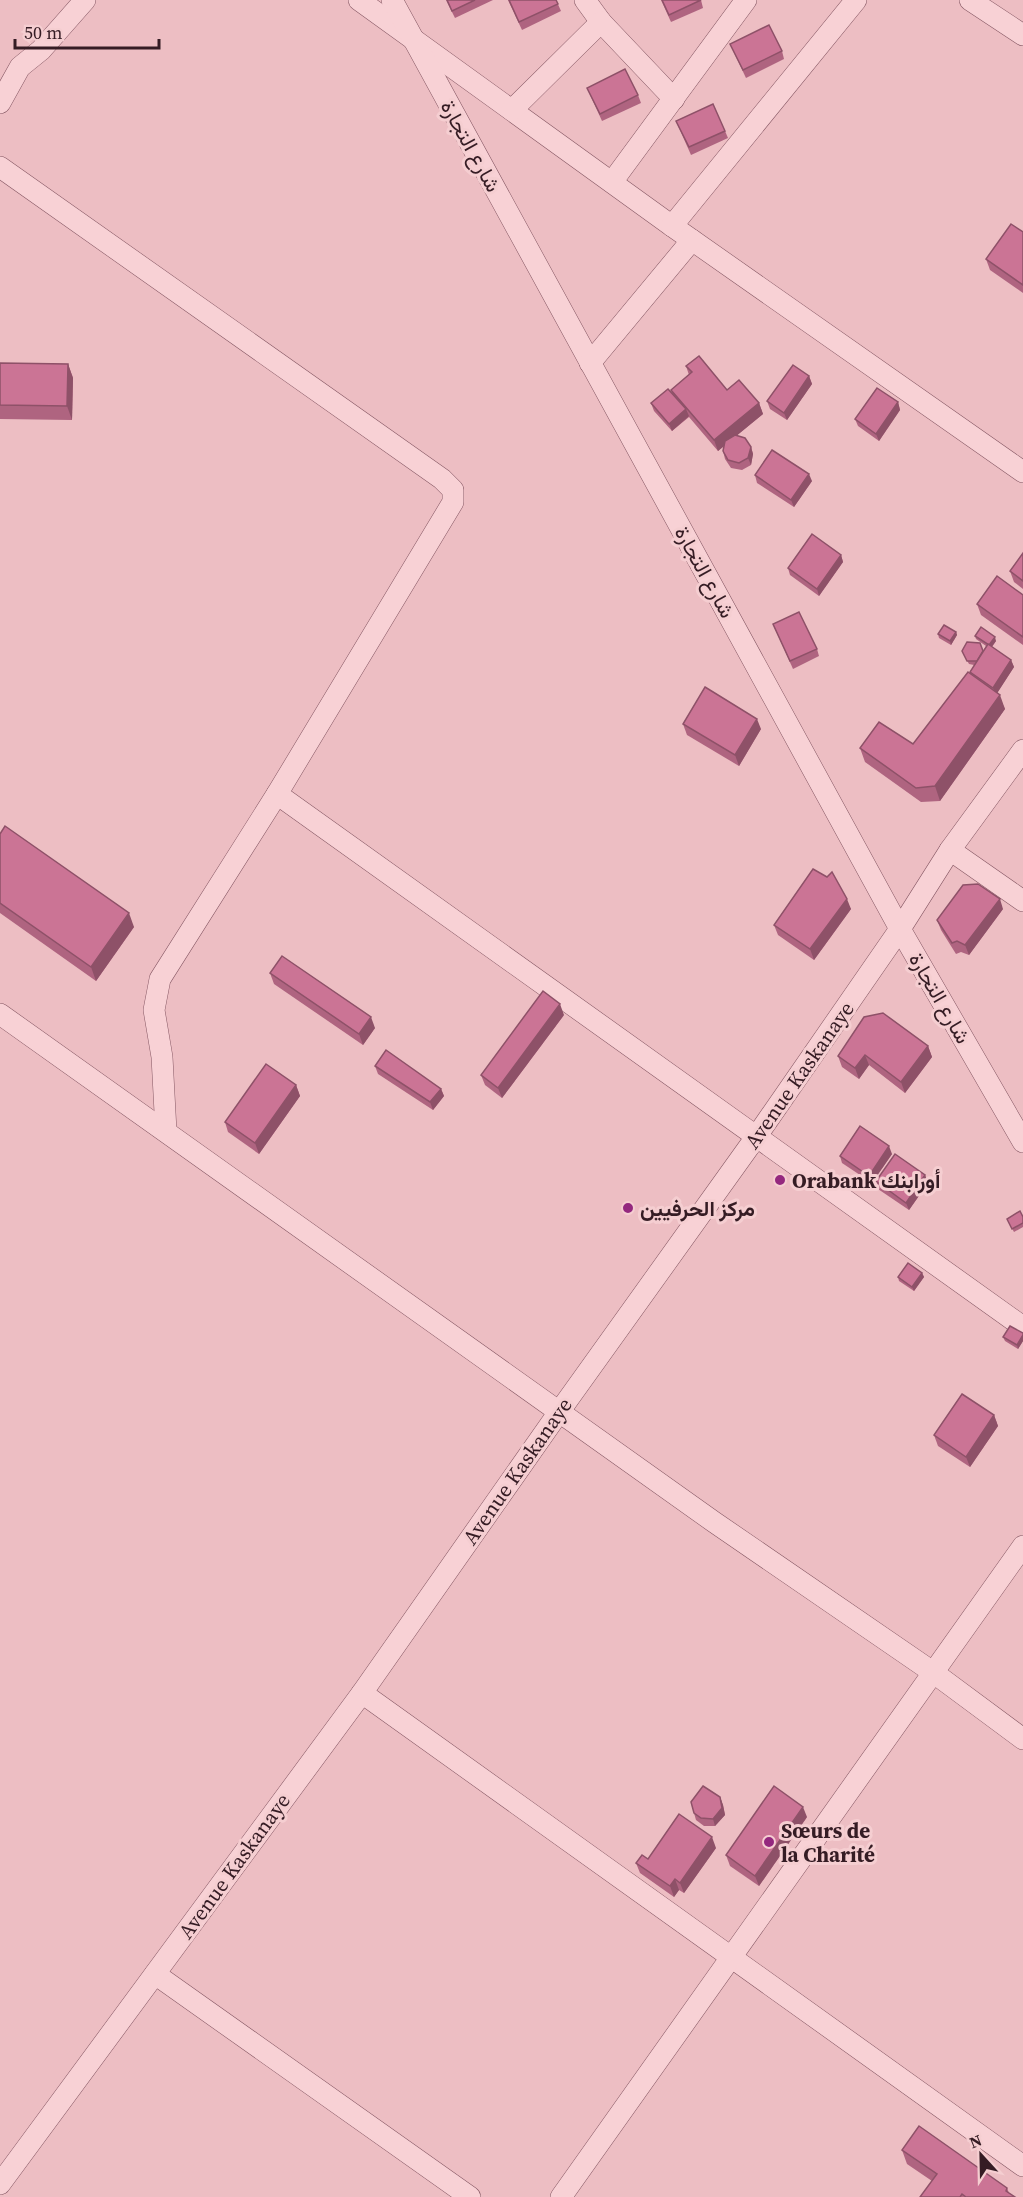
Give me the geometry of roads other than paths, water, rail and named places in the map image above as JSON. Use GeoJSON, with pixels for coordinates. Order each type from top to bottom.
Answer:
{"type":"FeatureCollection","features":[{"type":"Feature","properties":{"kind":"street"},"geometry":{"type":"LineString","coordinates":[[0,103],[21,67],[41,50],[85,0]]}},
{"type":"Feature","properties":{"kind":"street"},"geometry":{"type":"LineString","coordinates":[[359,0],[672,226],[1023,472]]}},
{"type":"Feature","properties":{"kind":"street","name":"شارع التجارة"},"geometry":{"type":"LineString","coordinates":[[392,0],[900,929],[1023,1142]]}},
{"type":"Feature","properties":{"kind":"street"},"geometry":{"type":"LineString","coordinates":[[585,0],[601,22],[674,99]]}},
{"type":"Feature","properties":{"kind":"street"},"geometry":{"type":"LineString","coordinates":[[612,182],[746,0]]}},
{"type":"Feature","properties":{"kind":"street"},"geometry":{"type":"LineString","coordinates":[[672,226],[856,0]]}},
{"type":"Feature","properties":{"kind":"street"},"geometry":{"type":"LineString","coordinates":[[970,0],[1023,35]]}},
{"type":"Feature","properties":{"kind":"street"},"geometry":{"type":"LineString","coordinates":[[512,110],[601,22]]}},
{"type":"Feature","properties":{"kind":"street"},"geometry":{"type":"LineString","coordinates":[[0,167],[442,479],[453,490],[453,502],[277,794],[160,979],[154,1010],[162,1058],[166,1131]]}},
{"type":"Feature","properties":{"kind":"street"},"geometry":{"type":"LineString","coordinates":[[590,363],[692,240]]}},
{"type":"Feature","properties":{"kind":"street","name":"Avenue Kaskanaye"},"geometry":{"type":"LineString","coordinates":[[0,2184],[362,1693],[756,1137],[900,929],[950,850],[1023,750]]}},
{"type":"Feature","properties":{"kind":"street"},"geometry":{"type":"LineString","coordinates":[[277,794],[1023,1327]]}},
{"type":"Feature","properties":{"kind":"street"},"geometry":{"type":"LineString","coordinates":[[950,850],[1023,902]]}},
{"type":"Feature","properties":{"kind":"street"},"geometry":{"type":"LineString","coordinates":[[0,1014],[723,1529],[934,1673],[1023,1739]]}},
{"type":"Feature","properties":{"kind":"street"},"geometry":{"type":"LineString","coordinates":[[561,2197],[1023,1546]]}},
{"type":"Feature","properties":{"kind":"street"},"geometry":{"type":"LineString","coordinates":[[362,1693],[1023,2166]]}},
{"type":"Feature","properties":{"kind":"street"},"geometry":{"type":"LineString","coordinates":[[155,1974],[470,2197]]}},
{"type":"Feature","properties":{"kind":"place","name":"Orabank أورابنك"},"geometry":{"type":"Point","coordinates":[780,1180]}},
{"type":"Feature","properties":{"kind":"place","name":"مركز الحرفيين"},"geometry":{"type":"Point","coordinates":[628,1208]}},
{"type":"Feature","properties":{"kind":"place","name":"Sœurs de la Charité"},"geometry":{"type":"Point","coordinates":[769,1842]}}]}
